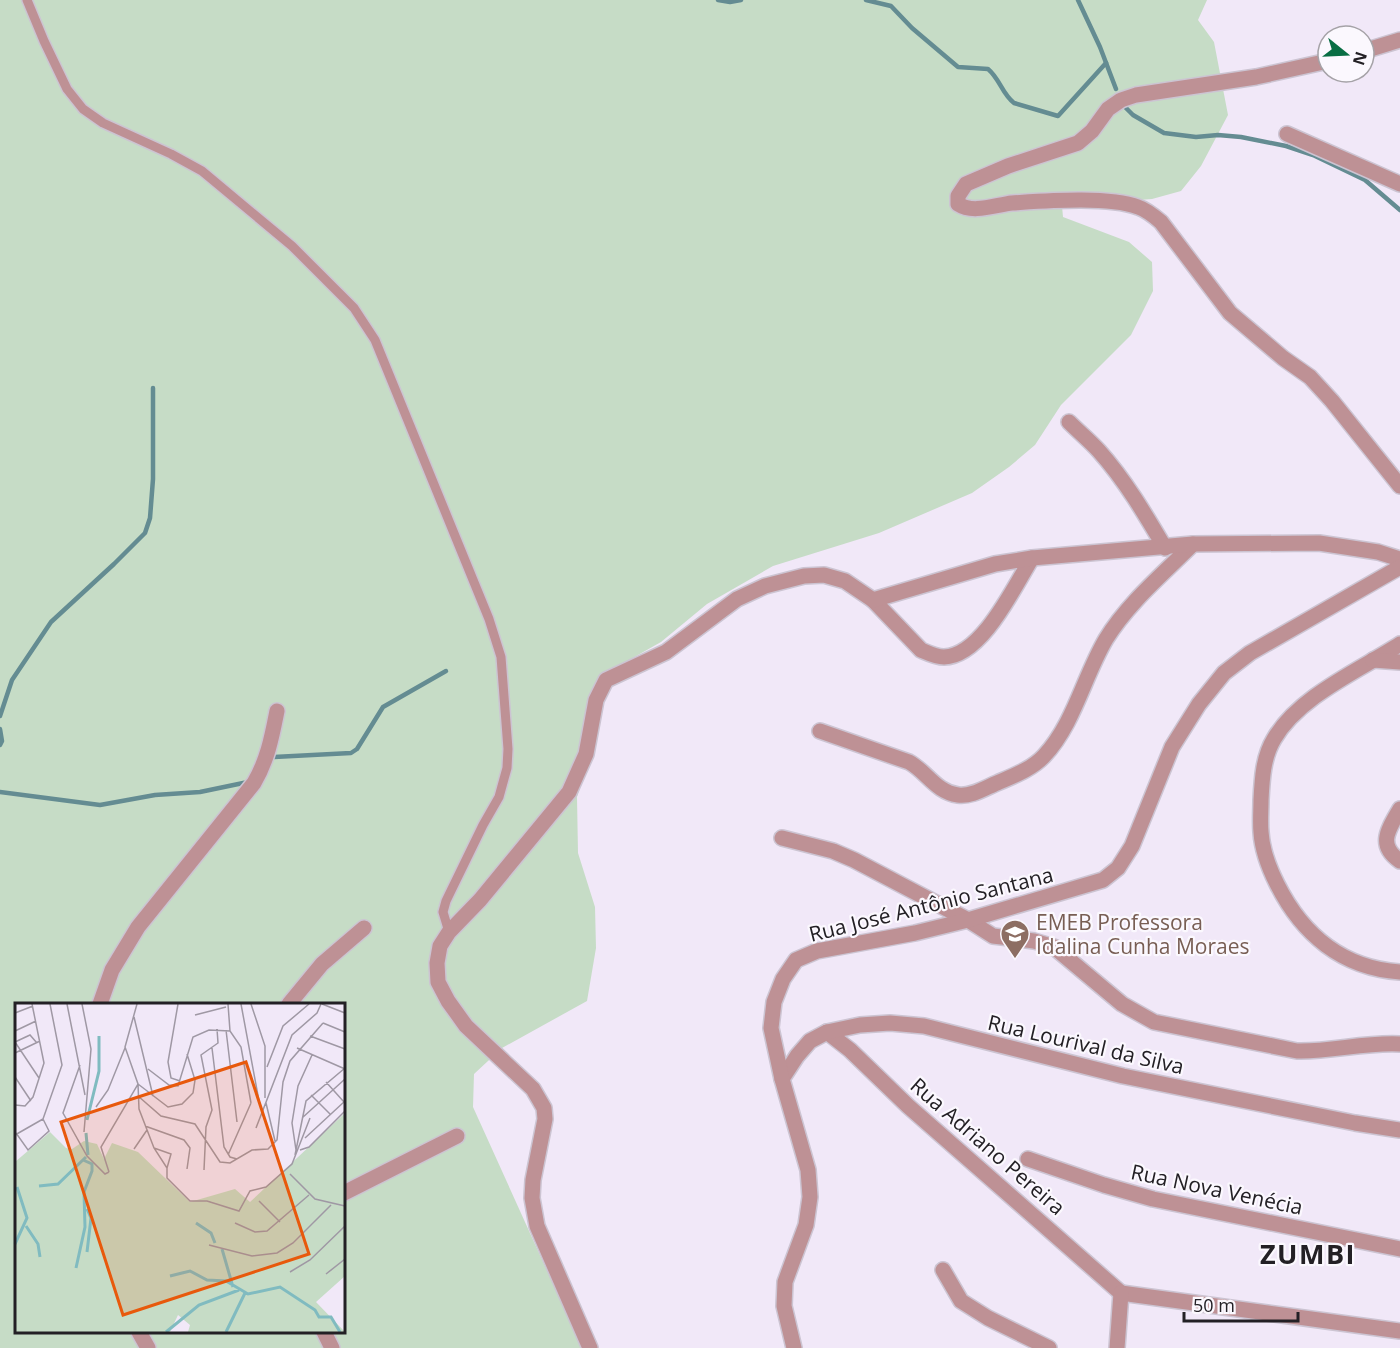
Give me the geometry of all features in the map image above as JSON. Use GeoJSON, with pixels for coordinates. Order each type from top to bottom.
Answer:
{"type":"FeatureCollection","features":[{"type":"Feature","properties":{"kind":"street"},"geometry":{"type":"LineString","coordinates":[[1376,47],[1400,40]]}},
{"type":"Feature","properties":{"kind":"street"},"geometry":{"type":"LineString","coordinates":[[1316,64],[1256,77],[1136,95],[1121,100],[1108,109],[1092,131],[1078,143],[1008,166],[966,184],[958,196],[958,204],[969,209],[1013,203],[1100,201],[1137,207],[1150,213],[1161,222],[1230,313],[1283,358],[1310,377],[1332,400],[1400,486]]}},
{"type":"Feature","properties":{"kind":"street"},"geometry":{"type":"LineString","coordinates":[[1287,134],[1400,184]]}},
{"type":"Feature","properties":{"kind":"street"},"geometry":{"type":"LineString","coordinates":[[1069,422],[1116,471],[1165,548]]}},
{"type":"Feature","properties":{"kind":"street"},"geometry":{"type":"LineString","coordinates":[[873,600],[994,564],[1032,558],[1192,544],[1319,543],[1378,552],[1400,559]]}},
{"type":"Feature","properties":{"kind":"street"},"geometry":{"type":"LineString","coordinates":[[820,731],[909,762],[920,769],[939,788],[957,795],[968,795],[1018,774],[1043,756],[1061,732],[1106,639],[1121,618],[1192,544]]}},
{"type":"Feature","properties":{"kind":"street"},"geometry":{"type":"LineString","coordinates":[[590,1348],[537,1227],[533,1212],[533,1180],[545,1119],[544,1108],[533,1089],[466,1026],[448,1001],[438,982],[437,963],[440,946],[569,792],[586,754],[596,700],[606,680],[666,652],[737,599],[765,586],[804,576],[824,575],[845,581],[873,600],[921,650],[944,657],[956,655],[969,648],[981,636],[1032,558]]}},
{"type":"Feature","properties":{"kind":"street","name":"Rua José Antônio Santana"},"geometry":{"type":"LineString","coordinates":[[794,1348],[784,1306],[785,1282],[806,1225],[810,1197],[808,1170],[782,1079],[771,1028],[774,1002],[783,979],[796,960],[817,951],[915,933],[968,920],[1103,880],[1118,868],[1131,846],[1172,747],[1199,704],[1224,673],[1251,653],[1400,567]]}},
{"type":"Feature","properties":{"kind":"street"},"geometry":{"type":"LineString","coordinates":[[1400,644],[1334,683],[1287,721],[1273,740],[1264,762],[1260,834],[1268,866],[1284,899],[1309,932],[1332,950],[1360,964],[1400,972]]}},
{"type":"Feature","properties":{"kind":"street"},"geometry":{"type":"LineString","coordinates":[[1372,660],[1400,662]]}},
{"type":"Feature","properties":{"kind":"street"},"geometry":{"type":"LineString","coordinates":[[101,1003],[112,970],[138,927],[254,783],[264,766],[278,711]]}},
{"type":"Feature","properties":{"kind":"street"},"geometry":{"type":"LineString","coordinates":[[1400,809],[1391,825],[1386,839],[1386,848],[1400,861]]}},
{"type":"Feature","properties":{"kind":"street"},"geometry":{"type":"LineString","coordinates":[[782,838],[833,851],[854,860],[968,920],[993,936],[1034,941],[1054,947],[1122,1004],[1154,1022],[1297,1051],[1318,1052],[1342,1046],[1381,1042],[1400,1044]]}},
{"type":"Feature","properties":{"kind":"street"},"geometry":{"type":"LineString","coordinates":[[291,1003],[322,964],[364,928]]}},
{"type":"Feature","properties":{"kind":"street","name":"Rua Lourival da Silva"},"geometry":{"type":"LineString","coordinates":[[782,1079],[810,1041],[827,1032],[860,1025],[890,1023],[924,1026],[1123,1076],[1343,1121],[1400,1130]]}},
{"type":"Feature","properties":{"kind":"street","name":"Rua Adriano Pereira"},"geometry":{"type":"LineString","coordinates":[[827,1032],[850,1050],[908,1106],[1121,1293]]}},
{"type":"Feature","properties":{"kind":"street"},"geometry":{"type":"LineString","coordinates":[[345,1192],[457,1136]]}},
{"type":"Feature","properties":{"kind":"street","name":"Rua Nova Venécia"},"geometry":{"type":"LineString","coordinates":[[1028,1159],[1153,1199],[1400,1249]]}},
{"type":"Feature","properties":{"kind":"street"},"geometry":{"type":"LineString","coordinates":[[943,1270],[961,1301],[988,1318],[1049,1348]]}},
{"type":"Feature","properties":{"kind":"street"},"geometry":{"type":"LineString","coordinates":[[1117,1348],[1121,1293],[1400,1331]]}},
{"type":"Feature","properties":{"kind":"street"},"geometry":{"type":"LineString","coordinates":[[140,1333],[148,1348]]}},
{"type":"Feature","properties":{"kind":"street"},"geometry":{"type":"LineString","coordinates":[[324,1333],[332,1348]]}},
{"type":"Feature","properties":{"kind":"lane"},"geometry":{"type":"LineString","coordinates":[[27,0],[67,89],[83,109],[103,123],[202,171],[292,246],[354,309],[375,340],[489,619],[501,657],[508,749],[507,768],[499,797],[446,901],[443,912],[449,933]]}},
{"type":"Feature","properties":{"kind":"green space"},"geometry":{"type":"Polygon","coordinates":[[[0,0],[1207,0],[1198,20],[1214,42],[1228,115],[1201,166],[1181,191],[1152,199],[1062,206],[1063,217],[1129,242],[1152,262],[1153,291],[1131,335],[1061,405],[1035,445],[972,493],[879,533],[773,566],[707,604],[661,642],[599,677],[590,755],[577,797],[578,853],[595,907],[596,948],[587,1001],[502,1048],[474,1074],[473,1107],[582,1348],[0,1348],[0,0]]]}},
{"type":"Feature","properties":{"kind":"waterway"},"geometry":{"type":"LineString","coordinates":[[718,0],[730,2],[741,0]]}},
{"type":"Feature","properties":{"kind":"waterway"},"geometry":{"type":"LineString","coordinates":[[866,0],[891,6],[912,28],[958,67],[988,69],[1014,103],[1058,116],[1106,63]]}},
{"type":"Feature","properties":{"kind":"waterway"},"geometry":{"type":"LineString","coordinates":[[1078,0],[1116,89]]}},
{"type":"Feature","properties":{"kind":"waterway"},"geometry":{"type":"LineString","coordinates":[[1122,104],[1133,115],[1164,133],[1196,137],[1218,135],[1241,137],[1286,146],[1313,155],[1365,180],[1400,210]]}},
{"type":"Feature","properties":{"kind":"waterway"},"geometry":{"type":"LineString","coordinates":[[0,716],[12,680],[51,622],[145,533],[150,518],[153,479],[153,388]]}},
{"type":"Feature","properties":{"kind":"waterway"},"geometry":{"type":"LineString","coordinates":[[274,757],[351,753],[357,749],[383,707],[446,671]]}},
{"type":"Feature","properties":{"kind":"waterway"},"geometry":{"type":"LineString","coordinates":[[0,729],[2,741],[0,745]]}},
{"type":"Feature","properties":{"kind":"waterway"},"geometry":{"type":"LineString","coordinates":[[0,792],[100,805],[155,795],[200,792],[248,782]]}},
{"type":"Feature","properties":{"kind":"place","name":"EMEB Professora Idalina Cunha Moraes"},"geometry":{"type":"Point","coordinates":[1015,960]}},
{"type":"Feature","properties":{"kind":"district","name":"ZUMBI"},"geometry":{"type":"Point","coordinates":[1308,1253]}}]}
